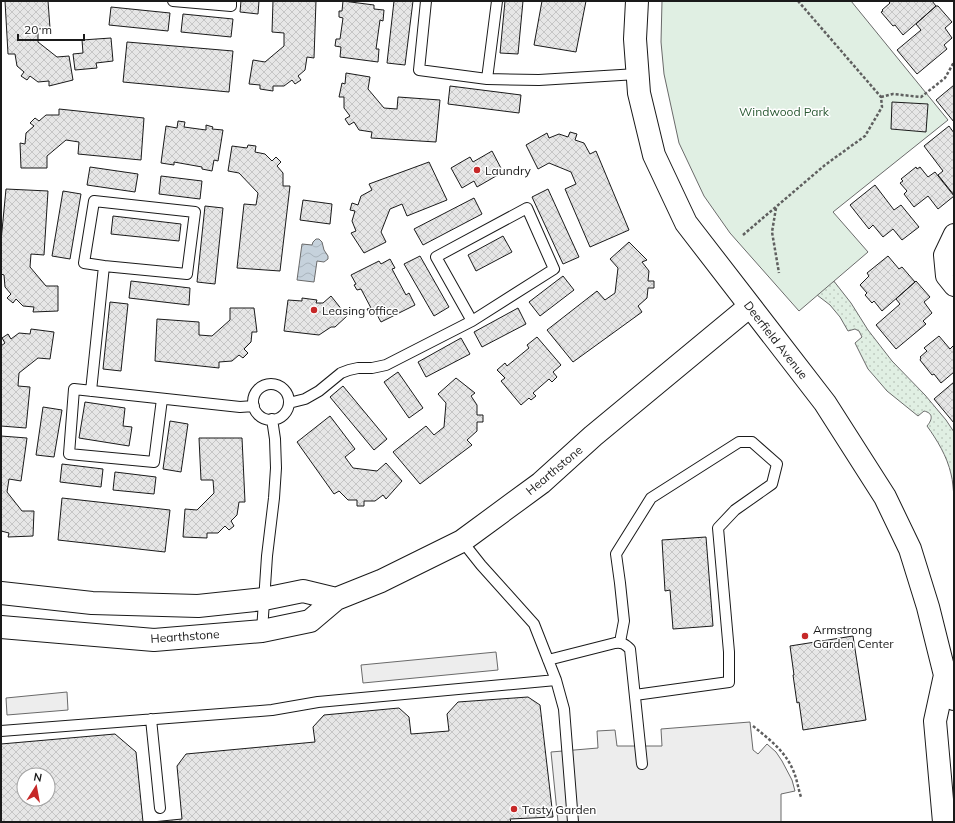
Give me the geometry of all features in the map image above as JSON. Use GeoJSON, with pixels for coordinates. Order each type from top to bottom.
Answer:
{"type":"FeatureCollection","features":[{"type":"Feature","properties":{"kind":"street","name":"Deerfield Avenue"},"geometry":{"type":"LineString","coordinates":[[637,1],[635,39],[639,93],[654,155],[686,223],[825,403],[885,497],[910,549],[950,674],[954,700]]}},
{"type":"Feature","properties":{"kind":"street"},"geometry":{"type":"LineString","coordinates":[[954,234],[944,255],[946,276],[954,286]]}},
{"type":"Feature","properties":{"kind":"street","name":"Hearthstone"},"geometry":{"type":"LineString","coordinates":[[1,626],[154,640],[262,631],[310,622],[336,599],[381,581],[462,541],[541,483],[594,436],[750,306]]}},
{"type":"Feature","properties":{"kind":"street"},"geometry":{"type":"LineString","coordinates":[[1,593],[92,603],[198,606],[264,599],[303,591],[336,599]]}},
{"type":"Feature","properties":{"kind":"street","name":"Deerfield Avenue"},"geometry":{"type":"LineString","coordinates":[[944,822],[935,721],[950,674]]}},
{"type":"Feature","properties":{"kind":"lane"},"geometry":{"type":"LineString","coordinates":[[173,1],[231,6],[231,1]]}},
{"type":"Feature","properties":{"kind":"lane"},"geometry":{"type":"LineString","coordinates":[[426,1],[419,70],[487,79],[539,80],[637,74]]}},
{"type":"Feature","properties":{"kind":"lane"},"geometry":{"type":"LineString","coordinates":[[487,79],[497,1]]}},
{"type":"Feature","properties":{"kind":"lane"},"geometry":{"type":"LineString","coordinates":[[94,201],[195,212],[187,274],[104,266],[84,263],[94,201]]}},
{"type":"Feature","properties":{"kind":"lane"},"geometry":{"type":"LineString","coordinates":[[289,403],[304,399],[319,391],[341,373],[358,368],[386,366],[472,321],[554,268],[527,208],[436,257],[472,321]]}},
{"type":"Feature","properties":{"kind":"lane"},"geometry":{"type":"LineString","coordinates":[[91,391],[104,266]]}},
{"type":"Feature","properties":{"kind":"lane"},"geometry":{"type":"LineString","coordinates":[[269,384],[275,384],[285,391],[289,403],[284,414],[279,418],[266,419],[256,412],[253,400],[258,389],[269,384]]}},
{"type":"Feature","properties":{"kind":"lane"},"geometry":{"type":"LineString","coordinates":[[162,399],[154,462],[69,454],[74,389],[240,407],[254,406]]}},
{"type":"Feature","properties":{"kind":"lane"},"geometry":{"type":"LineString","coordinates":[[262,631],[267,556],[276,468],[275,439],[272,419]]}},
{"type":"Feature","properties":{"kind":"lane"},"geometry":{"type":"LineString","coordinates":[[620,642],[624,621],[616,554],[651,498],[739,442],[752,442],[777,464],[772,484],[735,510],[718,528],[729,652],[728,682],[635,695]]}},
{"type":"Feature","properties":{"kind":"lane"},"geometry":{"type":"LineString","coordinates":[[462,541],[481,565],[534,624],[556,680],[564,709],[573,822]]}},
{"type":"Feature","properties":{"kind":"lane"},"geometry":{"type":"LineString","coordinates":[[548,660],[620,642],[630,649],[642,764]]}},
{"type":"Feature","properties":{"kind":"lane"},"geometry":{"type":"LineString","coordinates":[[1,731],[272,710],[318,702],[556,680]]}},
{"type":"Feature","properties":{"kind":"lane"},"geometry":{"type":"LineString","coordinates":[[152,719],[160,808]]}},
{"type":"Feature","properties":{"kind":"path"},"geometry":{"type":"LineString","coordinates":[[743,235],[825,165],[864,136],[882,107],[881,97],[798,1]]}},
{"type":"Feature","properties":{"kind":"path"},"geometry":{"type":"LineString","coordinates":[[881,97],[893,94],[921,97],[945,78],[954,62]]}},
{"type":"Feature","properties":{"kind":"path"},"geometry":{"type":"LineString","coordinates":[[776,207],[772,232],[779,273]]}},
{"type":"Feature","properties":{"kind":"path"},"geometry":{"type":"LineString","coordinates":[[754,726],[785,754],[793,771],[801,797]]}},
{"type":"Feature","properties":{"kind":"green space","name":"Windwood Park"},"geometry":{"type":"Polygon","coordinates":[[[662,1],[851,1],[948,120],[833,212],[868,252],[799,311],[730,233],[704,196],[679,143],[664,74],[661,42],[662,1]]]}},
{"type":"Feature","properties":{"kind":"green space"},"geometry":{"type":"Polygon","coordinates":[[[833,280],[892,361],[925,395],[954,432],[954,496],[952,477],[947,461],[927,426],[931,419],[929,413],[924,411],[918,416],[887,391],[868,369],[855,343],[862,337],[859,331],[855,329],[848,331],[840,317],[830,305],[817,295],[833,280]]]}},
{"type":"Feature","properties":{"kind":"shaded area"},"geometry":{"type":"Polygon","coordinates":[[[496,652],[498,670],[363,683],[361,665],[496,652]]]}},
{"type":"Feature","properties":{"kind":"shaded area"},"geometry":{"type":"Polygon","coordinates":[[[67,692],[68,710],[7,715],[6,698],[67,692]]]}},
{"type":"Feature","properties":{"kind":"shaded area"},"geometry":{"type":"Polygon","coordinates":[[[750,722],[753,750],[758,754],[767,744],[776,752],[792,780],[795,791],[781,794],[781,822],[558,822],[551,752],[598,748],[597,731],[615,730],[617,746],[662,746],[661,729],[750,722]]]}},
{"type":"Feature","properties":{"kind":"water"},"geometry":{"type":"Polygon","coordinates":[[[316,239],[319,239],[322,242],[328,259],[324,262],[317,261],[314,282],[297,280],[302,244],[312,245],[316,239]]]}},
{"type":"Feature","properties":{"kind":"building"},"geometry":{"type":"Polygon","coordinates":[[[5,1],[48,1],[50,28],[38,29],[38,42],[57,57],[69,56],[73,80],[49,86],[49,81],[38,82],[30,76],[27,80],[21,76],[24,72],[17,66],[15,54],[8,54],[5,1]]]}},
{"type":"Feature","properties":{"kind":"building"},"geometry":{"type":"Polygon","coordinates":[[[241,1],[259,1],[258,14],[240,12],[241,1]]]}},
{"type":"Feature","properties":{"kind":"building"},"geometry":{"type":"Polygon","coordinates":[[[273,1],[316,1],[314,58],[307,57],[305,70],[298,76],[301,80],[295,84],[292,80],[284,86],[273,86],[273,91],[260,89],[260,85],[249,84],[253,60],[265,62],[284,46],[284,33],[272,32],[273,1]]]}},
{"type":"Feature","properties":{"kind":"building"},"geometry":{"type":"Polygon","coordinates":[[[343,1],[374,5],[374,9],[384,10],[383,21],[380,20],[376,49],[379,49],[378,62],[340,57],[341,47],[335,46],[336,39],[340,39],[343,18],[339,17],[339,11],[342,11],[343,1]]]}},
{"type":"Feature","properties":{"kind":"building"},"geometry":{"type":"Polygon","coordinates":[[[394,1],[413,1],[405,65],[387,63],[394,1]]]}},
{"type":"Feature","properties":{"kind":"building"},"geometry":{"type":"Polygon","coordinates":[[[505,1],[523,1],[518,54],[500,53],[505,1]]]}},
{"type":"Feature","properties":{"kind":"building"},"geometry":{"type":"Polygon","coordinates":[[[542,1],[586,1],[576,52],[534,45],[542,1]]]}},
{"type":"Feature","properties":{"kind":"building"},"geometry":{"type":"Polygon","coordinates":[[[888,1],[932,1],[936,6],[903,35],[881,12],[890,3],[888,1]]]}},
{"type":"Feature","properties":{"kind":"building"},"geometry":{"type":"Polygon","coordinates":[[[936,6],[938,6],[952,22],[945,28],[952,38],[944,45],[947,49],[917,74],[897,50],[921,30],[916,24],[936,6]]]}},
{"type":"Feature","properties":{"kind":"building"},"geometry":{"type":"Polygon","coordinates":[[[111,7],[170,13],[168,31],[109,25],[111,7]]]}},
{"type":"Feature","properties":{"kind":"building"},"geometry":{"type":"Polygon","coordinates":[[[183,14],[233,19],[231,37],[181,32],[183,14]]]}},
{"type":"Feature","properties":{"kind":"building"},"geometry":{"type":"Polygon","coordinates":[[[111,38],[113,61],[96,63],[97,68],[75,70],[73,54],[83,53],[82,40],[111,38]]]}},
{"type":"Feature","properties":{"kind":"building"},"geometry":{"type":"Polygon","coordinates":[[[127,42],[233,51],[229,92],[123,82],[127,42]]]}},
{"type":"Feature","properties":{"kind":"building"},"geometry":{"type":"Polygon","coordinates":[[[346,73],[370,77],[368,89],[384,108],[397,109],[398,97],[440,100],[436,142],[371,138],[372,132],[359,130],[354,122],[349,125],[345,119],[350,116],[344,108],[344,97],[339,97],[342,83],[345,84],[346,73]]]}},
{"type":"Feature","properties":{"kind":"building"},"geometry":{"type":"Polygon","coordinates":[[[954,85],[954,122],[936,100],[954,85]]]}},
{"type":"Feature","properties":{"kind":"building"},"geometry":{"type":"Polygon","coordinates":[[[450,86],[521,95],[519,113],[448,104],[450,86]]]}},
{"type":"Feature","properties":{"kind":"building"},"geometry":{"type":"Polygon","coordinates":[[[892,102],[928,104],[926,132],[891,129],[892,102]]]}},
{"type":"Feature","properties":{"kind":"building"},"geometry":{"type":"Polygon","coordinates":[[[59,109],[144,118],[141,160],[78,154],[79,142],[66,140],[47,156],[47,168],[21,168],[20,143],[25,144],[26,133],[34,126],[30,123],[35,118],[39,121],[46,115],[59,115],[59,109]]]}},
{"type":"Feature","properties":{"kind":"building"},"geometry":{"type":"Polygon","coordinates":[[[178,121],[185,122],[184,127],[206,130],[206,125],[213,127],[212,129],[223,130],[218,161],[214,160],[212,171],[202,169],[202,167],[174,162],[174,165],[161,163],[166,126],[177,128],[178,121]]]}},
{"type":"Feature","properties":{"kind":"building"},"geometry":{"type":"Polygon","coordinates":[[[949,126],[954,133],[954,195],[938,175],[943,171],[924,146],[949,126]]]}},
{"type":"Feature","properties":{"kind":"building"},"geometry":{"type":"Polygon","coordinates":[[[570,132],[577,134],[575,140],[584,143],[590,154],[596,151],[629,230],[590,247],[565,189],[576,184],[571,172],[549,163],[538,169],[526,145],[547,133],[549,138],[559,134],[568,137],[570,132]]]}},
{"type":"Feature","properties":{"kind":"building"},"geometry":{"type":"Polygon","coordinates":[[[248,145],[256,146],[255,152],[265,154],[272,161],[276,157],[281,162],[277,166],[283,173],[283,186],[290,186],[280,271],[237,268],[244,204],[256,205],[258,193],[239,173],[228,171],[232,146],[247,148],[248,145]]]}},
{"type":"Feature","properties":{"kind":"building","name":"Laundry"},"geometry":{"type":"Polygon","coordinates":[[[492,151],[503,172],[477,187],[474,181],[462,188],[451,168],[470,157],[473,162],[492,151]]]}},
{"type":"Feature","properties":{"kind":"building"},"geometry":{"type":"Polygon","coordinates":[[[429,162],[447,200],[407,216],[402,204],[390,209],[381,232],[386,242],[364,253],[351,233],[356,231],[352,221],[355,211],[350,210],[352,203],[358,205],[361,196],[372,190],[369,184],[429,162]]]}},
{"type":"Feature","properties":{"kind":"building"},"geometry":{"type":"Polygon","coordinates":[[[90,167],[138,174],[135,192],[87,185],[90,167]]]}},
{"type":"Feature","properties":{"kind":"building"},"geometry":{"type":"Polygon","coordinates":[[[916,167],[917,169],[920,167],[928,177],[935,172],[954,196],[938,209],[928,196],[914,207],[904,194],[907,191],[900,183],[903,181],[901,179],[916,167]]]}},
{"type":"Feature","properties":{"kind":"building"},"geometry":{"type":"Polygon","coordinates":[[[161,176],[202,181],[200,199],[159,194],[161,176]]]}},
{"type":"Feature","properties":{"kind":"building"},"geometry":{"type":"Polygon","coordinates":[[[875,185],[894,210],[901,205],[919,227],[902,240],[893,229],[883,237],[873,225],[869,229],[850,205],[875,185]]]}},
{"type":"Feature","properties":{"kind":"building"},"geometry":{"type":"Polygon","coordinates":[[[6,189],[48,191],[44,255],[31,254],[30,267],[46,286],[58,286],[58,311],[33,312],[34,307],[23,306],[16,299],[13,303],[7,298],[11,294],[5,287],[4,275],[1,274],[1,241],[6,189]]]}},
{"type":"Feature","properties":{"kind":"building"},"geometry":{"type":"Polygon","coordinates":[[[548,189],[579,257],[563,264],[532,197],[548,189]]]}},
{"type":"Feature","properties":{"kind":"building"},"geometry":{"type":"Polygon","coordinates":[[[63,191],[81,194],[70,259],[52,256],[63,191]]]}},
{"type":"Feature","properties":{"kind":"building"},"geometry":{"type":"Polygon","coordinates":[[[474,198],[482,214],[423,245],[414,229],[474,198]]]}},
{"type":"Feature","properties":{"kind":"building"},"geometry":{"type":"Polygon","coordinates":[[[303,200],[332,204],[330,224],[300,220],[303,200]]]}},
{"type":"Feature","properties":{"kind":"building"},"geometry":{"type":"Polygon","coordinates":[[[205,206],[223,208],[215,284],[197,282],[205,206]]]}},
{"type":"Feature","properties":{"kind":"building"},"geometry":{"type":"Polygon","coordinates":[[[113,216],[181,224],[179,241],[111,234],[113,216]]]}},
{"type":"Feature","properties":{"kind":"building"},"geometry":{"type":"Polygon","coordinates":[[[503,236],[512,252],[476,271],[468,255],[503,236]]]}},
{"type":"Feature","properties":{"kind":"building"},"geometry":{"type":"Polygon","coordinates":[[[629,242],[647,260],[642,262],[649,271],[648,281],[654,281],[654,288],[648,288],[647,298],[638,306],[642,312],[573,362],[547,330],[597,291],[605,300],[615,293],[618,268],[610,259],[629,242]]]}},
{"type":"Feature","properties":{"kind":"building"},"geometry":{"type":"Polygon","coordinates":[[[420,256],[449,307],[434,316],[404,264],[420,256]]]}},
{"type":"Feature","properties":{"kind":"building"},"geometry":{"type":"Polygon","coordinates":[[[888,256],[899,269],[902,267],[915,282],[882,311],[874,301],[872,303],[865,295],[867,293],[860,285],[869,276],[867,273],[888,256]]]}},
{"type":"Feature","properties":{"kind":"building"},"geometry":{"type":"Polygon","coordinates":[[[390,259],[395,268],[392,269],[406,295],[409,293],[415,305],[381,322],[376,313],[371,316],[367,309],[371,308],[361,289],[357,290],[354,285],[356,284],[351,275],[379,261],[381,264],[390,259]]]}},
{"type":"Feature","properties":{"kind":"building"},"geometry":{"type":"Polygon","coordinates":[[[563,276],[574,290],[540,316],[529,302],[563,276]]]}},
{"type":"Feature","properties":{"kind":"building"},"geometry":{"type":"Polygon","coordinates":[[[131,281],[190,288],[189,305],[129,298],[131,281]]]}},
{"type":"Feature","properties":{"kind":"building"},"geometry":{"type":"Polygon","coordinates":[[[916,281],[930,297],[924,302],[932,313],[923,321],[926,324],[896,349],[876,325],[900,304],[896,299],[916,281]]]}},
{"type":"Feature","properties":{"kind":"building","name":"Leasing office"},"geometry":{"type":"Polygon","coordinates":[[[331,296],[347,316],[335,327],[331,327],[319,335],[284,331],[288,300],[302,301],[302,298],[317,300],[316,303],[323,303],[331,296]]]}},
{"type":"Feature","properties":{"kind":"building"},"geometry":{"type":"Polygon","coordinates":[[[110,302],[128,304],[121,371],[103,369],[110,302]]]}},
{"type":"Feature","properties":{"kind":"building"},"geometry":{"type":"Polygon","coordinates":[[[230,308],[254,308],[257,332],[252,332],[251,342],[244,349],[248,353],[243,358],[239,355],[232,361],[219,362],[219,368],[155,361],[157,319],[199,322],[199,335],[212,336],[230,320],[230,308]]]}},
{"type":"Feature","properties":{"kind":"building"},"geometry":{"type":"Polygon","coordinates":[[[518,308],[526,324],[482,347],[474,332],[518,308]]]}},
{"type":"Feature","properties":{"kind":"building"},"geometry":{"type":"Polygon","coordinates":[[[31,329],[54,332],[50,359],[38,358],[19,373],[18,386],[30,387],[26,428],[1,426],[1,346],[5,343],[2,338],[8,334],[11,339],[19,333],[30,334],[31,329]]]}},
{"type":"Feature","properties":{"kind":"building"},"geometry":{"type":"Polygon","coordinates":[[[939,336],[950,349],[954,345],[954,372],[941,383],[934,374],[932,375],[920,360],[920,357],[927,351],[924,348],[939,336]]]}},
{"type":"Feature","properties":{"kind":"building"},"geometry":{"type":"Polygon","coordinates":[[[537,337],[561,365],[553,372],[557,377],[552,382],[549,379],[533,393],[536,396],[531,400],[529,398],[521,405],[501,381],[505,378],[497,370],[505,363],[507,366],[529,348],[527,345],[537,337]]]}},
{"type":"Feature","properties":{"kind":"building"},"geometry":{"type":"Polygon","coordinates":[[[461,338],[470,354],[426,377],[418,362],[461,338]]]}},
{"type":"Feature","properties":{"kind":"building"},"geometry":{"type":"Polygon","coordinates":[[[398,372],[423,408],[409,418],[384,382],[398,372]]]}},
{"type":"Feature","properties":{"kind":"building"},"geometry":{"type":"Polygon","coordinates":[[[456,378],[475,393],[471,396],[477,405],[477,415],[483,415],[483,422],[477,422],[477,431],[467,440],[472,445],[420,484],[393,452],[426,426],[434,435],[444,427],[446,403],[438,394],[456,378]]]}},
{"type":"Feature","properties":{"kind":"building"},"geometry":{"type":"Polygon","coordinates":[[[954,382],[954,423],[934,399],[954,382]]]}},
{"type":"Feature","properties":{"kind":"building"},"geometry":{"type":"Polygon","coordinates":[[[343,386],[387,439],[374,450],[330,397],[343,386]]]}},
{"type":"Feature","properties":{"kind":"building"},"geometry":{"type":"Polygon","coordinates":[[[85,402],[125,408],[123,426],[132,427],[129,446],[79,438],[85,402]]]}},
{"type":"Feature","properties":{"kind":"building"},"geometry":{"type":"Polygon","coordinates":[[[43,407],[62,410],[54,457],[36,455],[43,407]]]}},
{"type":"Feature","properties":{"kind":"building"},"geometry":{"type":"Polygon","coordinates":[[[330,416],[355,449],[345,457],[353,468],[377,471],[386,463],[402,481],[386,499],[383,495],[375,501],[364,501],[364,506],[357,506],[357,500],[348,500],[339,491],[334,494],[297,442],[330,416]]]}},
{"type":"Feature","properties":{"kind":"building"},"geometry":{"type":"Polygon","coordinates":[[[170,421],[188,424],[181,472],[163,469],[170,421]]]}},
{"type":"Feature","properties":{"kind":"building"},"geometry":{"type":"Polygon","coordinates":[[[1,436],[27,438],[21,481],[9,479],[7,492],[22,511],[34,511],[33,536],[8,537],[9,533],[1,531],[1,436]]]}},
{"type":"Feature","properties":{"kind":"building"},"geometry":{"type":"Polygon","coordinates":[[[199,438],[242,438],[245,502],[239,502],[237,515],[231,521],[234,526],[229,530],[225,526],[218,533],[207,533],[207,538],[183,537],[185,509],[197,510],[214,493],[213,480],[201,480],[199,438]]]}},
{"type":"Feature","properties":{"kind":"building"},"geometry":{"type":"Polygon","coordinates":[[[62,464],[103,469],[101,487],[60,482],[62,464]]]}},
{"type":"Feature","properties":{"kind":"building"},"geometry":{"type":"Polygon","coordinates":[[[115,472],[156,477],[154,494],[113,490],[115,472]]]}},
{"type":"Feature","properties":{"kind":"building"},"geometry":{"type":"Polygon","coordinates":[[[62,498],[170,510],[165,552],[58,540],[62,498]]]}},
{"type":"Feature","properties":{"kind":"building"},"geometry":{"type":"Polygon","coordinates":[[[706,537],[713,626],[673,629],[670,590],[665,591],[662,540],[706,537]]]}},
{"type":"Feature","properties":{"kind":"building"},"geometry":{"type":"Polygon","coordinates":[[[853,636],[866,720],[803,730],[799,702],[797,703],[790,646],[853,636]]]}},
{"type":"Feature","properties":{"kind":"building"},"geometry":{"type":"Polygon","coordinates":[[[528,697],[540,705],[553,817],[510,819],[511,822],[152,822],[182,819],[177,766],[186,754],[315,742],[313,727],[324,715],[399,708],[409,717],[411,734],[449,731],[447,714],[458,702],[528,697]]]}},
{"type":"Feature","properties":{"kind":"building"},"geometry":{"type":"Polygon","coordinates":[[[115,734],[136,752],[143,822],[1,822],[1,744],[115,734]]]}},
{"type":"Feature","properties":{"kind":"place","name":"Laundry"},"geometry":{"type":"Point","coordinates":[477,170]}},
{"type":"Feature","properties":{"kind":"place","name":"Leasing office"},"geometry":{"type":"Point","coordinates":[314,310]}},
{"type":"Feature","properties":{"kind":"place","name":"Armstrong Garden Center"},"geometry":{"type":"Point","coordinates":[805,636]}},
{"type":"Feature","properties":{"kind":"place","name":"Tasty Garden"},"geometry":{"type":"Point","coordinates":[514,809]}}]}
